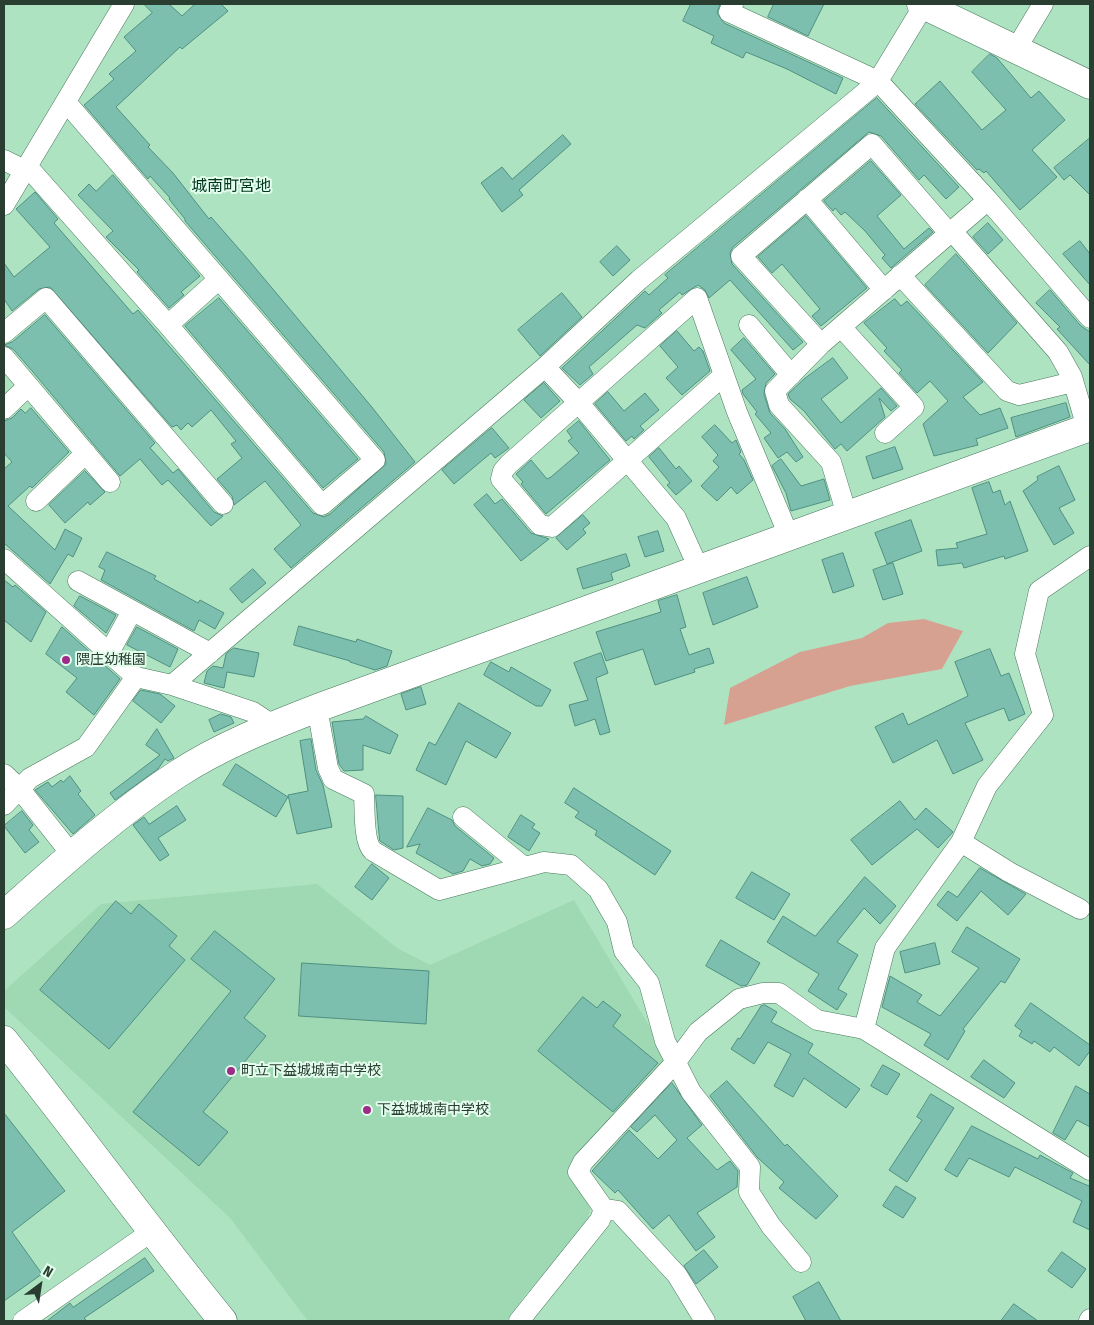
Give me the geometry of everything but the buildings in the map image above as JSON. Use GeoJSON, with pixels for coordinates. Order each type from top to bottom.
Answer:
{"type":"FeatureCollection","features":[{"type":"Feature","properties":{"kind":"street"},"geometry":{"type":"LineString","coordinates":[[4,205],[124,4]]}},
{"type":"Feature","properties":{"kind":"street"},"geometry":{"type":"LineString","coordinates":[[733,4],[729,12],[878,81],[988,200],[1090,318]]}},
{"type":"Feature","properties":{"kind":"street"},"geometry":{"type":"LineString","coordinates":[[172,686],[545,367],[639,280],[690,240],[878,81],[922,4],[1090,86]]}},
{"type":"Feature","properties":{"kind":"street"},"geometry":{"type":"LineString","coordinates":[[1016,49],[1043,4]]}},
{"type":"Feature","properties":{"kind":"street"},"geometry":{"type":"LineString","coordinates":[[4,160],[25,168],[168,325],[322,505],[375,460],[66,102]]}},
{"type":"Feature","properties":{"kind":"street"},"geometry":{"type":"LineString","coordinates":[[4,914],[72,855],[177,775],[225,747],[317,708],[1089,428],[1073,382],[1053,345],[872,144],[741,256],[821,344]]}},
{"type":"Feature","properties":{"kind":"street"},"geometry":{"type":"LineString","coordinates":[[807,199],[884,290]]}},
{"type":"Feature","properties":{"kind":"street"},"geometry":{"type":"LineString","coordinates":[[846,515],[831,462],[779,405],[775,391],[821,344],[988,200]]}},
{"type":"Feature","properties":{"kind":"street"},"geometry":{"type":"LineString","coordinates":[[900,275],[1007,391],[1019,395],[1073,382]]}},
{"type":"Feature","properties":{"kind":"street"},"geometry":{"type":"LineString","coordinates":[[168,325],[219,280]]}},
{"type":"Feature","properties":{"kind":"street"},"geometry":{"type":"LineString","coordinates":[[4,333],[46,298],[223,504]]}},
{"type":"Feature","properties":{"kind":"street"},"geometry":{"type":"LineString","coordinates":[[724,374],[552,527],[540,525],[501,479],[503,471],[509,464],[697,298],[724,374],[737,412],[789,536]]}},
{"type":"Feature","properties":{"kind":"street"},"geometry":{"type":"LineString","coordinates":[[749,325],[791,374]]}},
{"type":"Feature","properties":{"kind":"street"},"geometry":{"type":"LineString","coordinates":[[841,327],[914,407],[885,434]]}},
{"type":"Feature","properties":{"kind":"street"},"geometry":{"type":"LineString","coordinates":[[4,357],[27,387],[110,482]]}},
{"type":"Feature","properties":{"kind":"street"},"geometry":{"type":"LineString","coordinates":[[545,367],[578,402],[676,518],[699,569]]}},
{"type":"Feature","properties":{"kind":"street"},"geometry":{"type":"LineString","coordinates":[[4,409],[27,387]]}},
{"type":"Feature","properties":{"kind":"street"},"geometry":{"type":"LineString","coordinates":[[36,501],[86,453]]}},
{"type":"Feature","properties":{"kind":"street"},"geometry":{"type":"LineString","coordinates":[[864,1028],[885,948],[961,842],[987,786],[1043,715],[1024,654],[1039,591],[1090,556]]}},
{"type":"Feature","properties":{"kind":"street"},"geometry":{"type":"LineString","coordinates":[[4,559],[136,677],[172,686],[253,712],[274,726]]}},
{"type":"Feature","properties":{"kind":"street"},"geometry":{"type":"LineString","coordinates":[[78,581],[210,653]]}},
{"type":"Feature","properties":{"kind":"street"},"geometry":{"type":"LineString","coordinates":[[109,653],[132,611]]}},
{"type":"Feature","properties":{"kind":"street"},"geometry":{"type":"LineString","coordinates":[[4,805],[30,778],[86,747],[136,677]]}},
{"type":"Feature","properties":{"kind":"street"},"geometry":{"type":"LineString","coordinates":[[317,708],[328,768],[333,779],[364,794],[367,840],[369,848],[373,851],[439,890],[544,862],[571,865],[598,889],[616,922],[624,951],[649,983],[665,1042],[691,1092],[750,1167],[749,1192],[771,1226],[801,1262]]}},
{"type":"Feature","properties":{"kind":"street"},"geometry":{"type":"LineString","coordinates":[[4,774],[19,788],[72,855]]}},
{"type":"Feature","properties":{"kind":"street"},"geometry":{"type":"LineString","coordinates":[[463,816],[524,867]]}},
{"type":"Feature","properties":{"kind":"street"},"geometry":{"type":"LineString","coordinates":[[961,842],[1009,872],[1080,908]]}},
{"type":"Feature","properties":{"kind":"street"},"geometry":{"type":"LineString","coordinates":[[604,1209],[578,1172],[583,1162],[676,1062],[698,1032],[739,1000],[763,993],[779,993],[817,1020],[864,1028],[1090,1170]]}},
{"type":"Feature","properties":{"kind":"street"},"geometry":{"type":"LineString","coordinates":[[4,1040],[49,1096],[151,1232],[223,1321]]}},
{"type":"Feature","properties":{"kind":"street"},"geometry":{"type":"LineString","coordinates":[[519,1321],[600,1220],[604,1209]]}},
{"type":"Feature","properties":{"kind":"street"},"geometry":{"type":"LineString","coordinates":[[604,1209],[618,1210],[678,1275],[705,1321]]}},
{"type":"Feature","properties":{"kind":"street"},"geometry":{"type":"LineString","coordinates":[[23,1321],[151,1232]]}},
{"type":"Feature","properties":{"kind":"shaded area"},"geometry":{"type":"Polygon","coordinates":[[[924,619],[963,631],[942,669],[850,686],[724,725],[730,688],[800,652],[862,638],[888,623],[924,619]]]}},
{"type":"Feature","properties":{"kind":"shaded area","name":"下益城城南中学校"},"geometry":{"type":"Polygon","coordinates":[[[317,884],[397,948],[430,965],[574,900],[669,1059],[571,1162],[570,1170],[590,1207],[587,1226],[525,1295],[506,1321],[308,1321],[230,1218],[4,1007],[4,991],[101,904],[317,884]]]}},
{"type":"Feature","properties":{"kind":"place","name":"隈庄幼稚園"},"geometry":{"type":"Point","coordinates":[66,660]}},
{"type":"Feature","properties":{"kind":"place","name":"町立下益城城南中学校"},"geometry":{"type":"Point","coordinates":[231,1071]}},
{"type":"Feature","properties":{"kind":"place","name":"下益城城南中学校"},"geometry":{"type":"Point","coordinates":[367,1110]}},
{"type":"Feature","properties":{"kind":"district","name":"城南町宮地"},"geometry":{"type":"Point","coordinates":[231,187]}}]}
